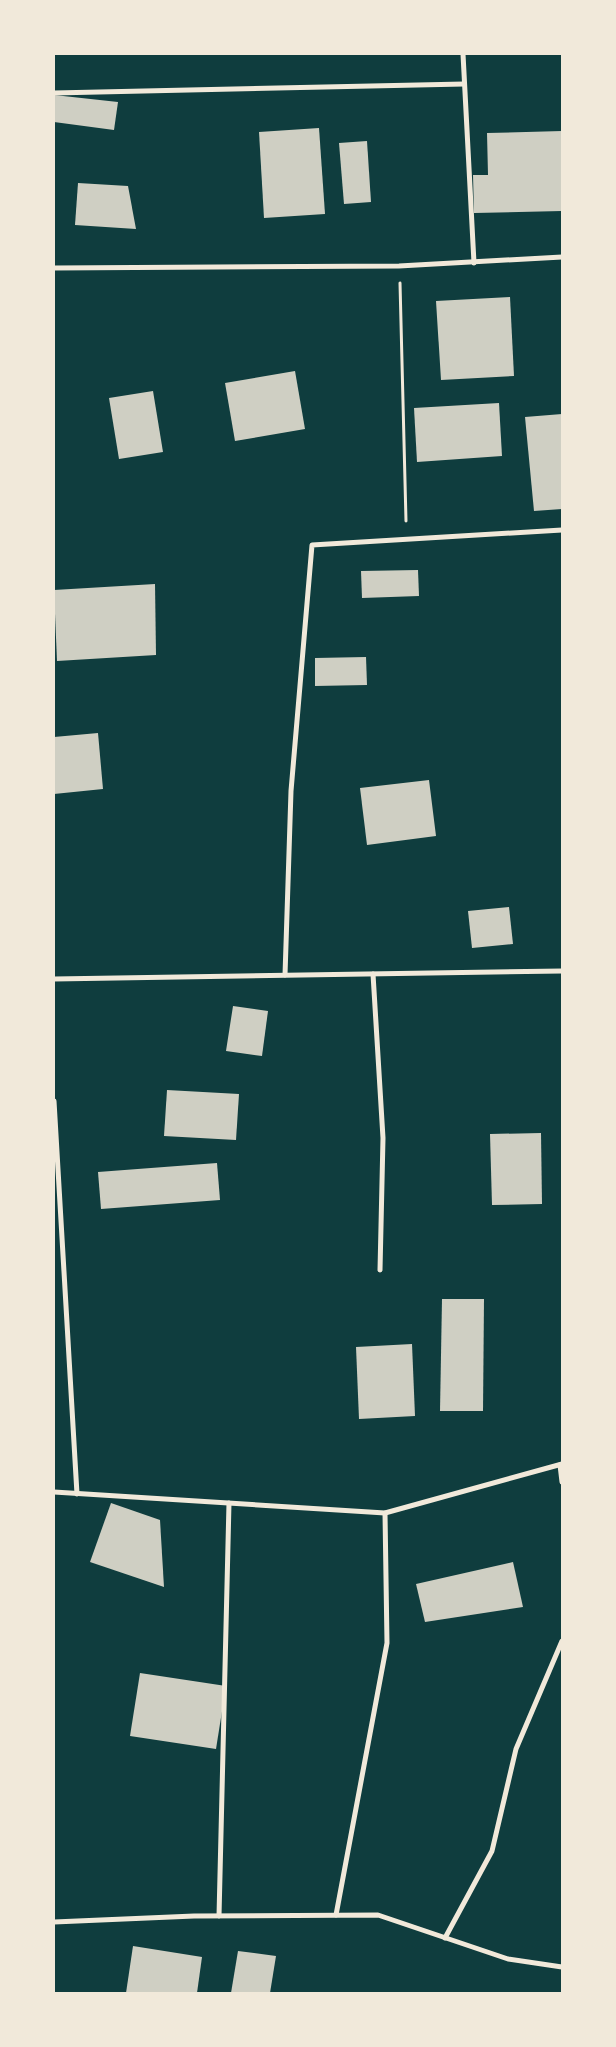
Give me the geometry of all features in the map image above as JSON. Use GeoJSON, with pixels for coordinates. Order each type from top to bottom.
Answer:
{"type":"FeatureCollection","features":[{"type":"Feature","properties":{"kind":"street"},"geometry":{"type":"LineString","coordinates":[[463,54],[474,263]]}},
{"type":"Feature","properties":{"kind":"street"},"geometry":{"type":"LineString","coordinates":[[54,93],[464,84]]}},
{"type":"Feature","properties":{"kind":"street"},"geometry":{"type":"LineString","coordinates":[[54,268],[399,266],[562,257]]}},
{"type":"Feature","properties":{"kind":"street"},"geometry":{"type":"LineString","coordinates":[[285,975],[291,791],[312,545],[562,530]]}},
{"type":"Feature","properties":{"kind":"street"},"geometry":{"type":"LineString","coordinates":[[54,979],[562,971]]}},
{"type":"Feature","properties":{"kind":"street"},"geometry":{"type":"LineString","coordinates":[[374,974],[383,1138],[380,1270]]}},
{"type":"Feature","properties":{"kind":"street"},"geometry":{"type":"LineString","coordinates":[[54,1101],[77,1494]]}},
{"type":"Feature","properties":{"kind":"street"},"geometry":{"type":"LineString","coordinates":[[54,1492],[385,1513],[561,1465],[562,1482]]}},
{"type":"Feature","properties":{"kind":"street"},"geometry":{"type":"LineString","coordinates":[[219,1916],[228,1503]]}},
{"type":"Feature","properties":{"kind":"street"},"geometry":{"type":"LineString","coordinates":[[336,1915],[386,1643],[385,1513]]}},
{"type":"Feature","properties":{"kind":"street"},"geometry":{"type":"LineString","coordinates":[[445,1938],[492,1851],[516,1749],[562,1641]]}},
{"type":"Feature","properties":{"kind":"street"},"geometry":{"type":"LineString","coordinates":[[54,1922],[219,1916],[378,1915],[508,1959],[562,1967]]}},
{"type":"Feature","properties":{"kind":"path"},"geometry":{"type":"LineString","coordinates":[[399,266],[406,539]]}},
{"type":"Feature","properties":{"kind":"building"},"geometry":{"type":"Polygon","coordinates":[[[54,95],[118,102],[114,130],[54,122],[54,95]]]}},
{"type":"Feature","properties":{"kind":"building"},"geometry":{"type":"Polygon","coordinates":[[[319,128],[325,214],[264,218],[259,132],[319,128]]]}},
{"type":"Feature","properties":{"kind":"building"},"geometry":{"type":"Polygon","coordinates":[[[562,131],[562,211],[474,213],[473,175],[488,175],[487,133],[562,131]]]}},
{"type":"Feature","properties":{"kind":"building"},"geometry":{"type":"Polygon","coordinates":[[[367,141],[371,202],[344,204],[339,143],[367,141]]]}},
{"type":"Feature","properties":{"kind":"building"},"geometry":{"type":"Polygon","coordinates":[[[78,183],[128,186],[136,229],[75,225],[78,183]]]}},
{"type":"Feature","properties":{"kind":"building"},"geometry":{"type":"Polygon","coordinates":[[[510,297],[514,376],[441,380],[436,301],[510,297]]]}},
{"type":"Feature","properties":{"kind":"building"},"geometry":{"type":"Polygon","coordinates":[[[295,371],[305,429],[235,441],[225,383],[295,371]]]}},
{"type":"Feature","properties":{"kind":"building"},"geometry":{"type":"Polygon","coordinates":[[[153,391],[163,452],[119,459],[109,398],[153,391]]]}},
{"type":"Feature","properties":{"kind":"building"},"geometry":{"type":"Polygon","coordinates":[[[499,403],[502,456],[417,462],[414,408],[499,403]]]}},
{"type":"Feature","properties":{"kind":"building"},"geometry":{"type":"Polygon","coordinates":[[[562,414],[562,509],[534,511],[525,417],[562,414]]]}},
{"type":"Feature","properties":{"kind":"building"},"geometry":{"type":"Polygon","coordinates":[[[418,570],[419,596],[362,598],[361,571],[418,570]]]}},
{"type":"Feature","properties":{"kind":"building"},"geometry":{"type":"Polygon","coordinates":[[[155,584],[156,655],[57,661],[54,590],[155,584]]]}},
{"type":"Feature","properties":{"kind":"building"},"geometry":{"type":"Polygon","coordinates":[[[366,657],[367,685],[315,686],[315,658],[366,657]]]}},
{"type":"Feature","properties":{"kind":"building"},"geometry":{"type":"Polygon","coordinates":[[[98,733],[103,789],[54,794],[54,737],[98,733]]]}},
{"type":"Feature","properties":{"kind":"building"},"geometry":{"type":"Polygon","coordinates":[[[429,780],[436,836],[367,845],[360,788],[429,780]]]}},
{"type":"Feature","properties":{"kind":"building"},"geometry":{"type":"Polygon","coordinates":[[[509,907],[513,944],[472,948],[468,911],[509,907]]]}},
{"type":"Feature","properties":{"kind":"building"},"geometry":{"type":"Polygon","coordinates":[[[233,1006],[268,1011],[262,1056],[226,1051],[233,1006]]]}},
{"type":"Feature","properties":{"kind":"building"},"geometry":{"type":"Polygon","coordinates":[[[167,1090],[239,1094],[236,1140],[164,1136],[167,1090]]]}},
{"type":"Feature","properties":{"kind":"building"},"geometry":{"type":"Polygon","coordinates":[[[541,1133],[542,1204],[492,1205],[490,1134],[541,1133]]]}},
{"type":"Feature","properties":{"kind":"building"},"geometry":{"type":"Polygon","coordinates":[[[217,1163],[220,1200],[101,1209],[98,1172],[217,1163]]]}},
{"type":"Feature","properties":{"kind":"building"},"geometry":{"type":"Polygon","coordinates":[[[442,1299],[484,1299],[483,1411],[440,1411],[442,1299]]]}},
{"type":"Feature","properties":{"kind":"building"},"geometry":{"type":"Polygon","coordinates":[[[412,1344],[415,1416],[359,1419],[356,1347],[412,1344]]]}},
{"type":"Feature","properties":{"kind":"building"},"geometry":{"type":"Polygon","coordinates":[[[111,1503],[160,1520],[164,1587],[90,1562],[111,1503]]]}},
{"type":"Feature","properties":{"kind":"building"},"geometry":{"type":"Polygon","coordinates":[[[513,1562],[523,1607],[425,1622],[416,1584],[513,1562]]]}},
{"type":"Feature","properties":{"kind":"building"},"geometry":{"type":"Polygon","coordinates":[[[140,1673],[226,1686],[216,1749],[130,1736],[140,1673]]]}},
{"type":"Feature","properties":{"kind":"building"},"geometry":{"type":"Polygon","coordinates":[[[133,1946],[202,1957],[197,1993],[126,1993],[133,1946]]]}},
{"type":"Feature","properties":{"kind":"building"},"geometry":{"type":"Polygon","coordinates":[[[238,1951],[276,1956],[270,1993],[231,1993],[238,1951]]]}}]}
